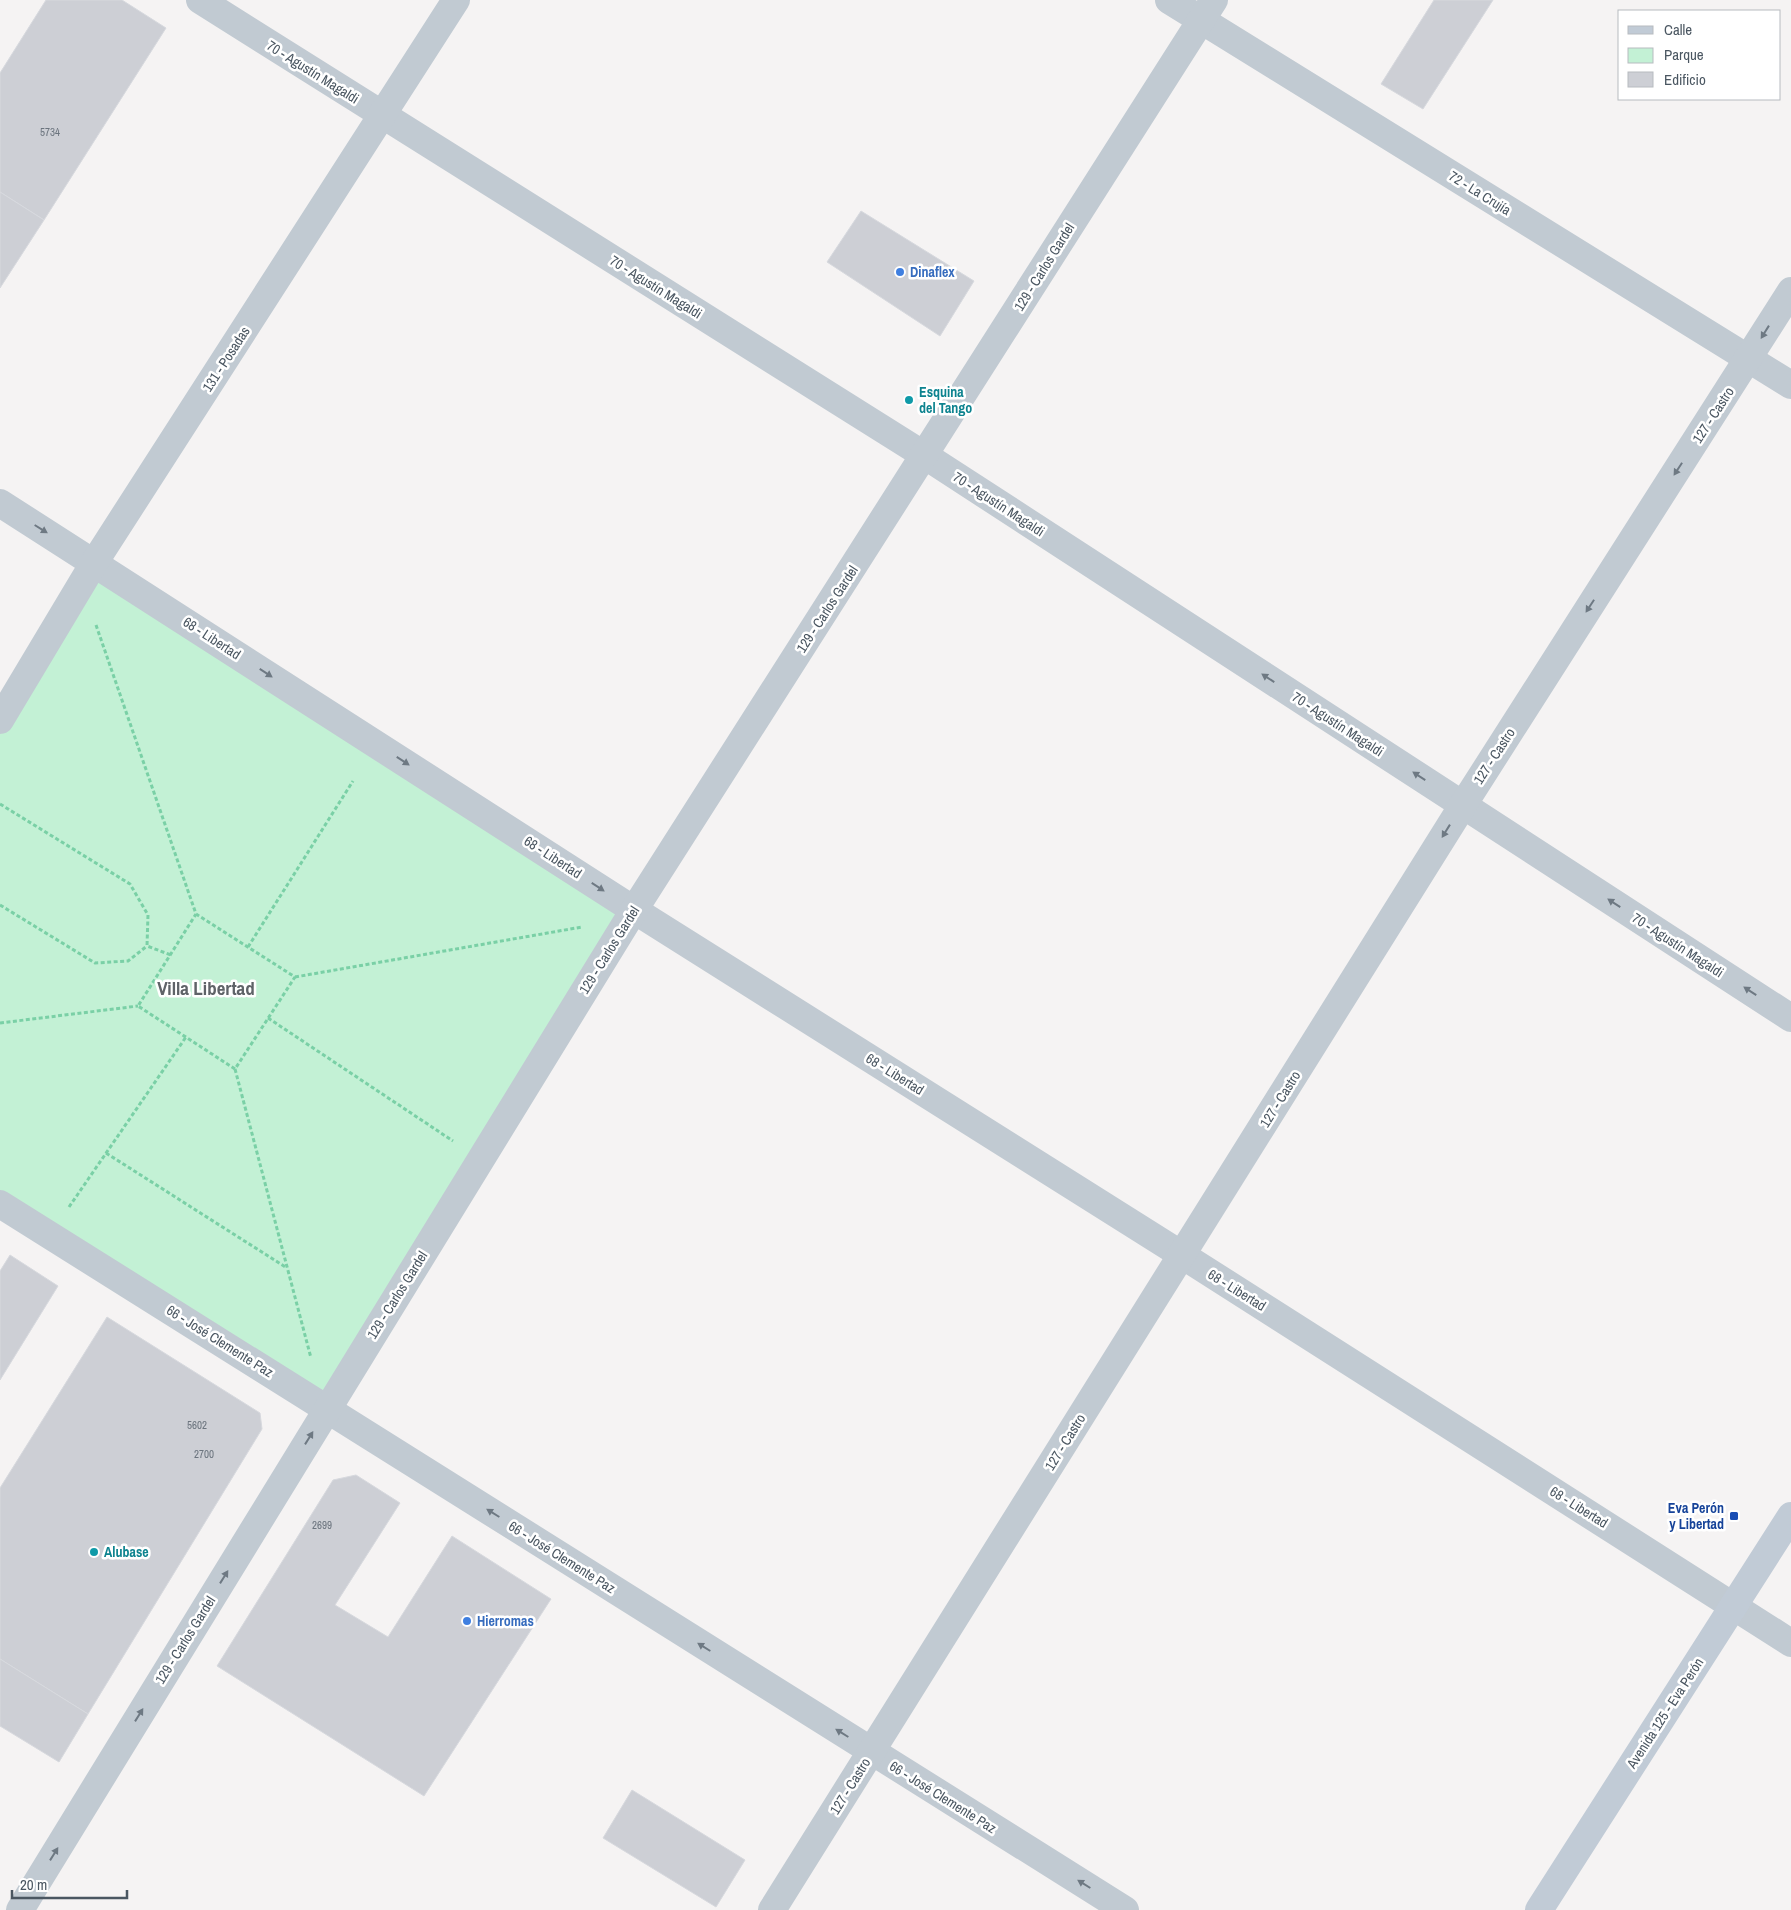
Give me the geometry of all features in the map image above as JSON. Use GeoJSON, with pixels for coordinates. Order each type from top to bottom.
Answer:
{"type":"FeatureCollection","features":[{"type":"Feature","properties":{"kind":"main road","name":"Avenida 125 - Eva Perón"},"geometry":{"type":"LineString","coordinates":[[1539,1910],[1791,1516]]}},
{"type":"Feature","properties":{"kind":"street","name":"70 - Agustín Magaldi"},"geometry":{"type":"LineString","coordinates":[[200,0],[924,455],[1791,1018]]}},
{"type":"Feature","properties":{"kind":"street","name":"131 - Posadas"},"geometry":{"type":"LineString","coordinates":[[0,720],[94,563],[456,0]]}},
{"type":"Feature","properties":{"kind":"street","name":"72 - La Crujía"},"geometry":{"type":"LineString","coordinates":[[1169,0],[1208,10],[1791,385]]}},
{"type":"Feature","properties":{"kind":"street","name":"129 - Carlos Gardel"},"geometry":{"type":"LineString","coordinates":[[20,1910],[634,910],[1208,10]]}},
{"type":"Feature","properties":{"kind":"street","name":"127 - Castro"},"geometry":{"type":"LineString","coordinates":[[772,1910],[1463,805],[1791,291]]}},
{"type":"Feature","properties":{"kind":"street","name":"68 - Libertad"},"geometry":{"type":"LineString","coordinates":[[0,502],[634,910],[1182,1255],[1791,1643]]}},
{"type":"Feature","properties":{"kind":"street","name":"66 - José Clemente Paz"},"geometry":{"type":"LineString","coordinates":[[0,1204],[1125,1910]]}},
{"type":"Feature","properties":{"kind":"path"},"geometry":{"type":"LineString","coordinates":[[93,618],[196,914],[295,977],[587,926]]}},
{"type":"Feature","properties":{"kind":"path"},"geometry":{"type":"LineString","coordinates":[[248,947],[353,781]]}},
{"type":"Feature","properties":{"kind":"path"},"geometry":{"type":"LineString","coordinates":[[0,804],[130,884],[148,915],[146,946],[128,961],[96,963],[0,905]]}},
{"type":"Feature","properties":{"kind":"path"},"geometry":{"type":"LineString","coordinates":[[138,1006],[196,914]]}},
{"type":"Feature","properties":{"kind":"path"},"geometry":{"type":"LineString","coordinates":[[146,946],[171,955]]}},
{"type":"Feature","properties":{"kind":"path"},"geometry":{"type":"LineString","coordinates":[[235,1069],[295,977]]}},
{"type":"Feature","properties":{"kind":"path"},"geometry":{"type":"LineString","coordinates":[[0,1023],[138,1006],[235,1069],[313,1366]]}},
{"type":"Feature","properties":{"kind":"path"},"geometry":{"type":"LineString","coordinates":[[268,1018],[480,1160]]}},
{"type":"Feature","properties":{"kind":"path"},"geometry":{"type":"LineString","coordinates":[[50,1235],[186,1036]]}},
{"type":"Feature","properties":{"kind":"path"},"geometry":{"type":"LineString","coordinates":[[106,1153],[287,1268]]}},
{"type":"Feature","properties":{"kind":"green space"},"geometry":{"type":"Polygon","coordinates":[[[94,563],[634,910],[327,1409],[0,1204],[0,720],[94,563]]]}},
{"type":"Feature","properties":{"kind":"building"},"geometry":{"type":"Polygon","coordinates":[[[46,0],[122,0],[166,28],[44,220],[0,192],[0,73],[46,0]]]}},
{"type":"Feature","properties":{"kind":"building"},"geometry":{"type":"Polygon","coordinates":[[[1434,0],[1493,0],[1423,109],[1381,84],[1434,0]]]}},
{"type":"Feature","properties":{"kind":"building"},"geometry":{"type":"Polygon","coordinates":[[[0,192],[44,220],[0,288],[0,192]]]}},
{"type":"Feature","properties":{"kind":"building","name":"Dinaflex"},"geometry":{"type":"Polygon","coordinates":[[[861,211],[974,281],[940,336],[827,262],[861,211]]]}},
{"type":"Feature","properties":{"kind":"building"},"geometry":{"type":"Polygon","coordinates":[[[10,1255],[58,1286],[0,1380],[0,1271],[10,1255]]]}},
{"type":"Feature","properties":{"kind":"building","name":"Alubase"},"geometry":{"type":"Polygon","coordinates":[[[107,1317],[260,1413],[262,1429],[88,1714],[0,1659],[0,1488],[107,1317]]]}},
{"type":"Feature","properties":{"kind":"building","name":"Hierromas"},"geometry":{"type":"Polygon","coordinates":[[[356,1475],[400,1503],[335,1605],[388,1637],[452,1536],[551,1599],[424,1796],[217,1666],[333,1480],[356,1475]]]}},
{"type":"Feature","properties":{"kind":"building"},"geometry":{"type":"Polygon","coordinates":[[[0,1659],[88,1714],[59,1762],[0,1726],[0,1659]]]}},
{"type":"Feature","properties":{"kind":"building"},"geometry":{"type":"Polygon","coordinates":[[[632,1790],[745,1860],[716,1907],[603,1838],[632,1790]]]}},
{"type":"Feature","properties":{"kind":"place","name":"Dinaflex"},"geometry":{"type":"Point","coordinates":[900,272]}},
{"type":"Feature","properties":{"kind":"place","name":"Esquina del Tango"},"geometry":{"type":"Point","coordinates":[909,400]}},
{"type":"Feature","properties":{"kind":"place","name":"Eva Perón y Libertad"},"geometry":{"type":"Point","coordinates":[1734,1516]}},
{"type":"Feature","properties":{"kind":"place","name":"Alubase"},"geometry":{"type":"Point","coordinates":[94,1552]}},
{"type":"Feature","properties":{"kind":"place","name":"Hierromas"},"geometry":{"type":"Point","coordinates":[467,1621]}},
{"type":"Feature","properties":{"kind":"district","name":"Villa Libertad"},"geometry":{"type":"Point","coordinates":[206,988]}}]}
